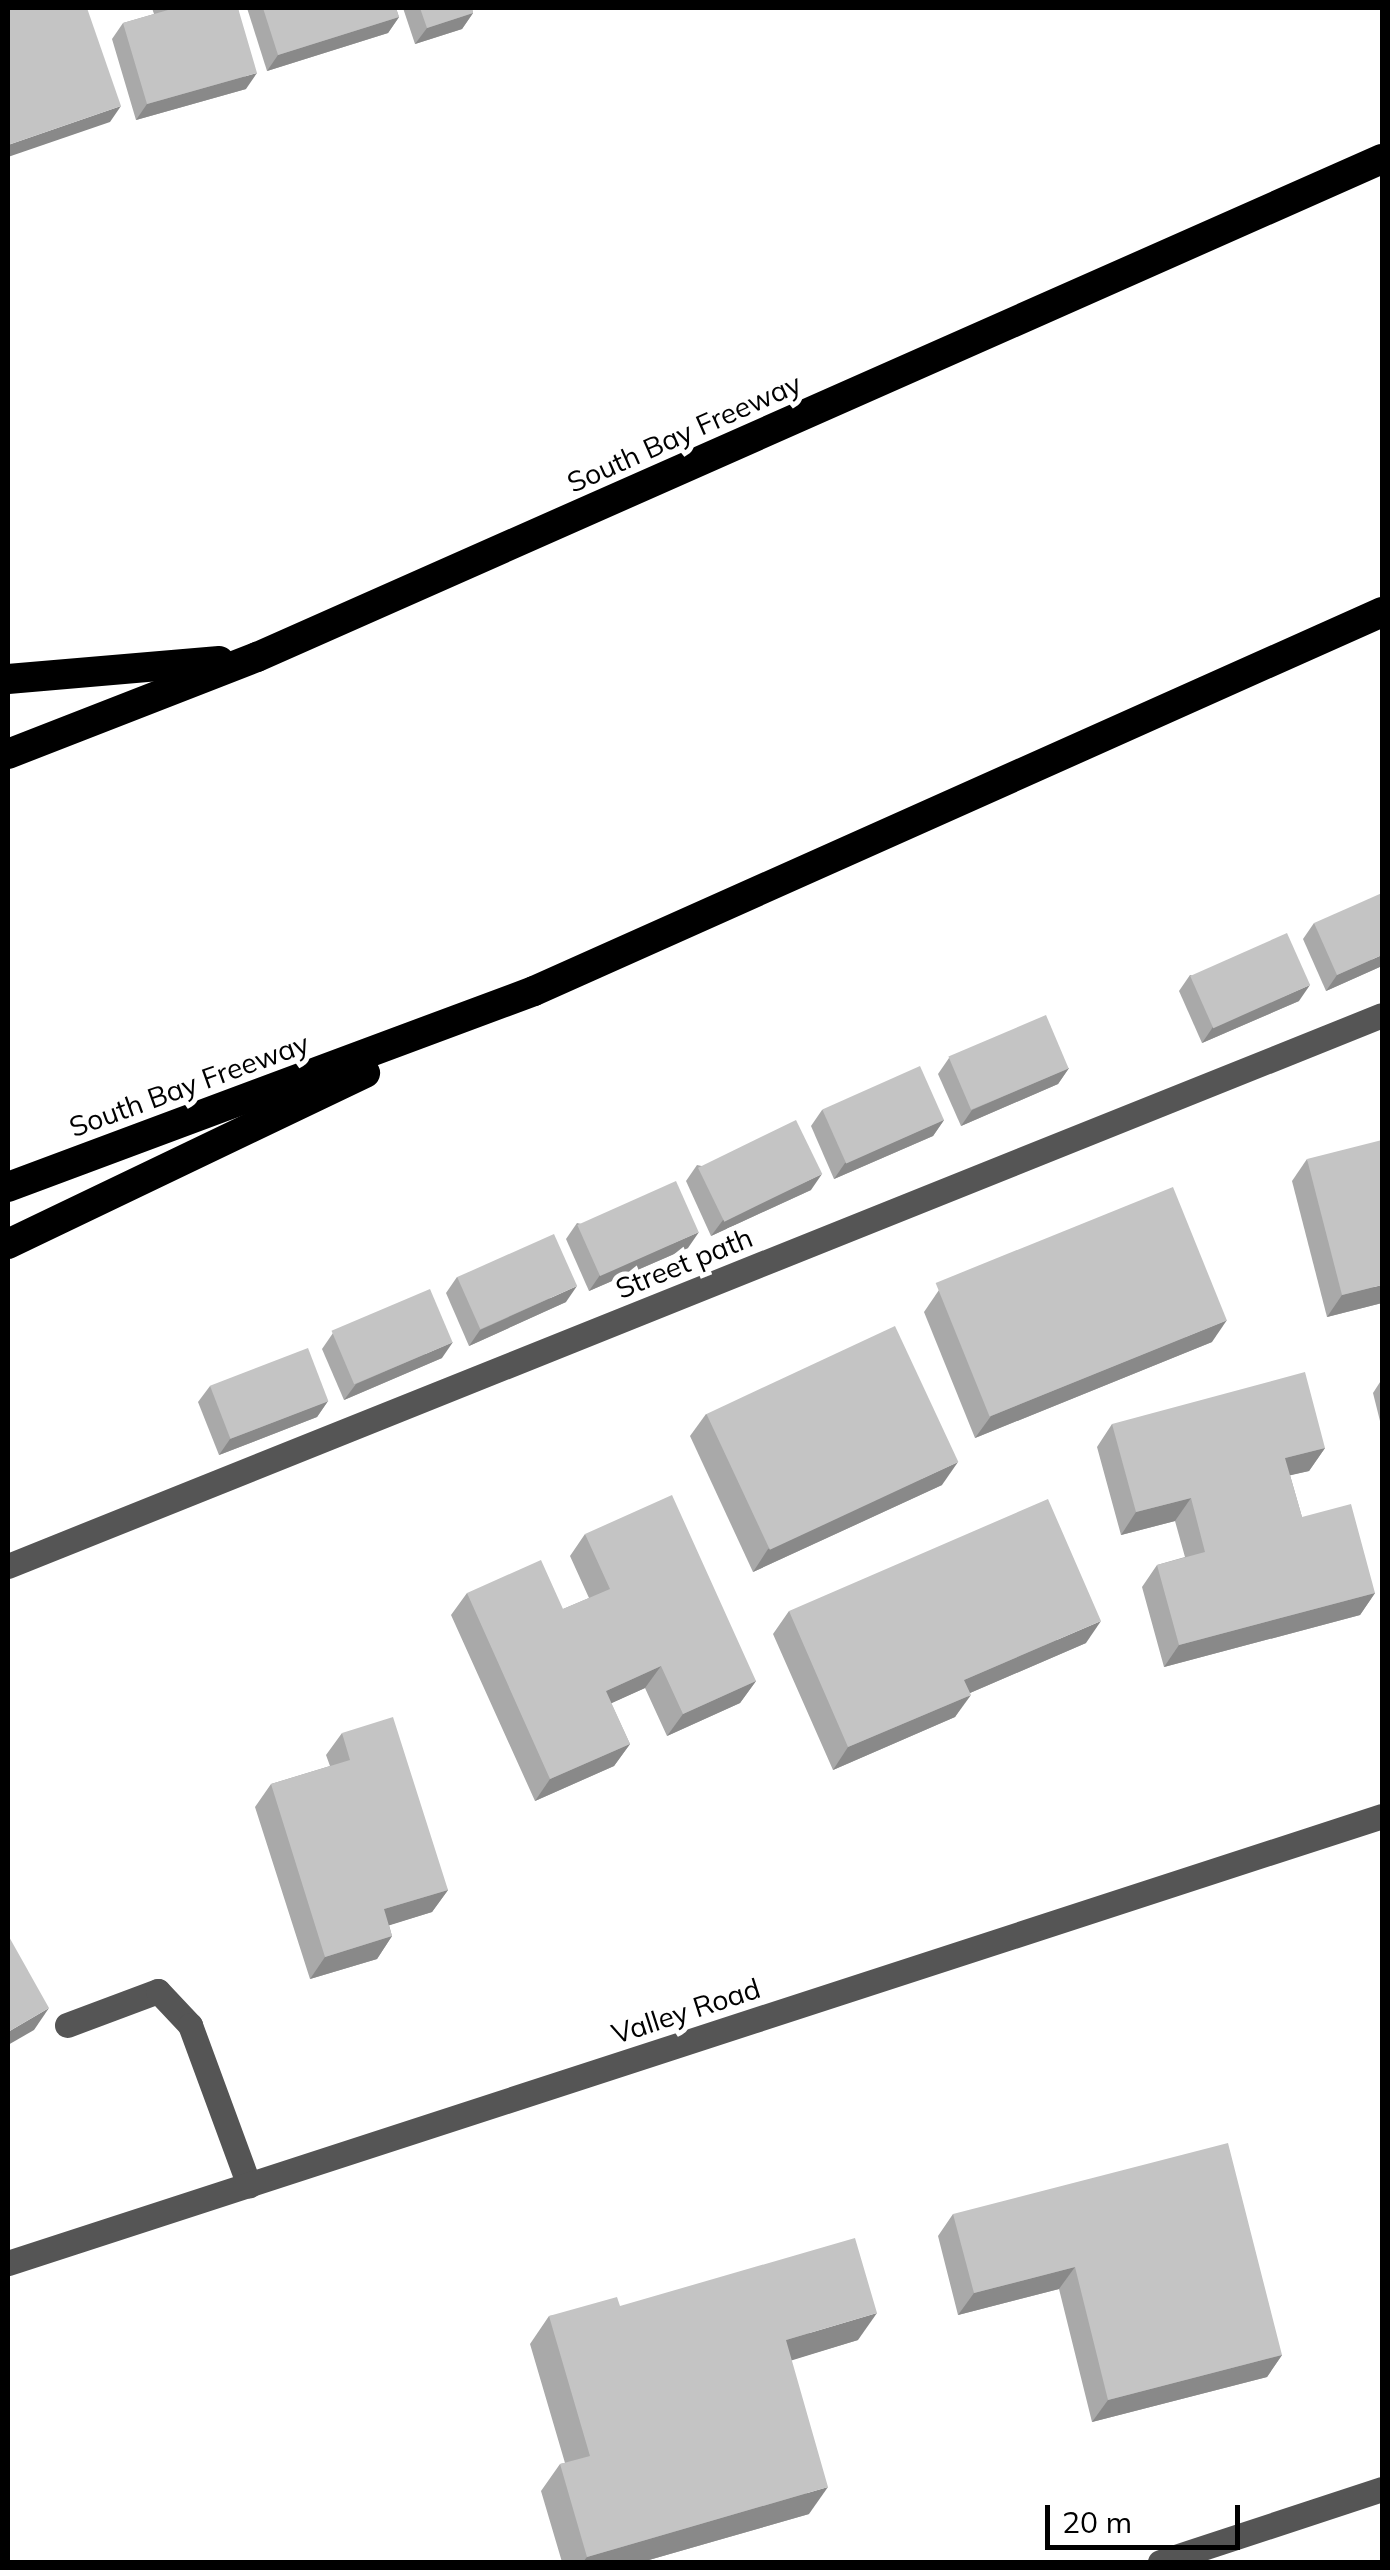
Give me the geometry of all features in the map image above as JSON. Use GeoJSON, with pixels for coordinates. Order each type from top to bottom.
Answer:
{"type":"FeatureCollection","features":[{"type":"Feature","properties":{"kind":"highway","name":"South Bay Freeway"},"geometry":{"type":"LineString","coordinates":[[8,754],[257,657],[1382,160]]}},
{"type":"Feature","properties":{"kind":"highway","name":"South Bay Freeway"},"geometry":{"type":"LineString","coordinates":[[8,1187],[534,991],[1382,612]]}},
{"type":"Feature","properties":{"kind":"highway"},"geometry":{"type":"LineString","coordinates":[[8,680],[257,657]]}},
{"type":"Feature","properties":{"kind":"highway"},"geometry":{"type":"LineString","coordinates":[[8,1244],[534,991]]}},
{"type":"Feature","properties":{"kind":"street","name":"Street path"},"geometry":{"type":"LineString","coordinates":[[8,1566],[1382,1015]]}},
{"type":"Feature","properties":{"kind":"street","name":"Valley Road"},"geometry":{"type":"LineString","coordinates":[[8,2263],[1382,1816]]}},
{"type":"Feature","properties":{"kind":"street"},"geometry":{"type":"LineString","coordinates":[[67,2025],[158,1991],[190,2025],[249,2185]]}},
{"type":"Feature","properties":{"kind":"street"},"geometry":{"type":"LineString","coordinates":[[1160,2562],[1382,2488]]}},
{"type":"Feature","properties":{"kind":"building"},"geometry":{"type":"Polygon","coordinates":[[[8,8],[87,8],[121,106],[8,145],[8,8]]]}},
{"type":"Feature","properties":{"kind":"building"},"geometry":{"type":"Polygon","coordinates":[[[168,8],[238,8],[257,73],[147,104],[123,23],[168,8]]]}},
{"type":"Feature","properties":{"kind":"building"},"geometry":{"type":"Polygon","coordinates":[[[263,8],[396,8],[399,17],[278,55],[263,8]]]}},
{"type":"Feature","properties":{"kind":"building"},"geometry":{"type":"Polygon","coordinates":[[[420,8],[472,8],[473,13],[427,28],[420,8]]]}},
{"type":"Feature","properties":{"kind":"building"},"geometry":{"type":"Polygon","coordinates":[[[1382,893],[1382,955],[1337,975],[1314,923],[1382,893]]]}},
{"type":"Feature","properties":{"kind":"building"},"geometry":{"type":"Polygon","coordinates":[[[1287,933],[1310,985],[1213,1028],[1190,976],[1287,933]]]}},
{"type":"Feature","properties":{"kind":"building"},"geometry":{"type":"Polygon","coordinates":[[[1046,1015],[1069,1068],[971,1110],[948,1056],[1046,1015]]]}},
{"type":"Feature","properties":{"kind":"building"},"geometry":{"type":"Polygon","coordinates":[[[920,1066],[944,1120],[846,1163],[822,1110],[920,1066]]]}},
{"type":"Feature","properties":{"kind":"building"},"geometry":{"type":"Polygon","coordinates":[[[796,1120],[822,1174],[724,1222],[698,1168],[796,1120]]]}},
{"type":"Feature","properties":{"kind":"building"},"geometry":{"type":"Polygon","coordinates":[[[1382,1140],[1382,1285],[1342,1295],[1307,1159],[1382,1140]]]}},
{"type":"Feature","properties":{"kind":"building"},"geometry":{"type":"Polygon","coordinates":[[[676,1181],[699,1232],[600,1276],[577,1225],[676,1181]]]}},
{"type":"Feature","properties":{"kind":"building"},"geometry":{"type":"Polygon","coordinates":[[[1173,1187],[1227,1321],[990,1416],[936,1283],[1173,1187]]]}},
{"type":"Feature","properties":{"kind":"building"},"geometry":{"type":"Polygon","coordinates":[[[554,1234],[577,1286],[480,1329],[457,1277],[554,1234]]]}},
{"type":"Feature","properties":{"kind":"building"},"geometry":{"type":"Polygon","coordinates":[[[430,1289],[453,1342],[354,1384],[332,1331],[430,1289]]]}},
{"type":"Feature","properties":{"kind":"building"},"geometry":{"type":"Polygon","coordinates":[[[895,1326],[958,1462],[770,1550],[706,1414],[895,1326]]]}},
{"type":"Feature","properties":{"kind":"building"},"geometry":{"type":"Polygon","coordinates":[[[308,1348],[328,1401],[230,1439],[210,1386],[308,1348]]]}},
{"type":"Feature","properties":{"kind":"building"},"geometry":{"type":"Polygon","coordinates":[[[1305,1372],[1325,1448],[1285,1458],[1302,1517],[1351,1504],[1375,1593],[1179,1645],[1157,1565],[1205,1552],[1191,1498],[1136,1512],[1112,1424],[1305,1372]]]}},
{"type":"Feature","properties":{"kind":"building"},"geometry":{"type":"Polygon","coordinates":[[[672,1495],[756,1681],[683,1714],[661,1666],[606,1691],[630,1744],[550,1779],[467,1593],[541,1560],[563,1609],[610,1589],[585,1534],[672,1495]]]}},
{"type":"Feature","properties":{"kind":"building"},"geometry":{"type":"Polygon","coordinates":[[[1048,1499],[1101,1621],[964,1680],[971,1695],[848,1747],[789,1611],[1048,1499]]]}},
{"type":"Feature","properties":{"kind":"building"},"geometry":{"type":"Polygon","coordinates":[[[393,1717],[448,1890],[384,1909],[392,1936],[325,1957],[271,1784],[350,1760],[342,1733],[393,1717]]]}},
{"type":"Feature","properties":{"kind":"building"},"geometry":{"type":"Polygon","coordinates":[[[8,1935],[49,2008],[8,2032],[8,1935]]]}},
{"type":"Feature","properties":{"kind":"building"},"geometry":{"type":"Polygon","coordinates":[[[1228,2143],[1282,2355],[1108,2400],[1075,2267],[974,2293],[953,2214],[1228,2143]]]}},
{"type":"Feature","properties":{"kind":"building"},"geometry":{"type":"Polygon","coordinates":[[[855,2238],[877,2313],[786,2340],[828,2487],[587,2557],[560,2464],[590,2456],[549,2316],[617,2297],[620,2306],[855,2238]]]}}]}
